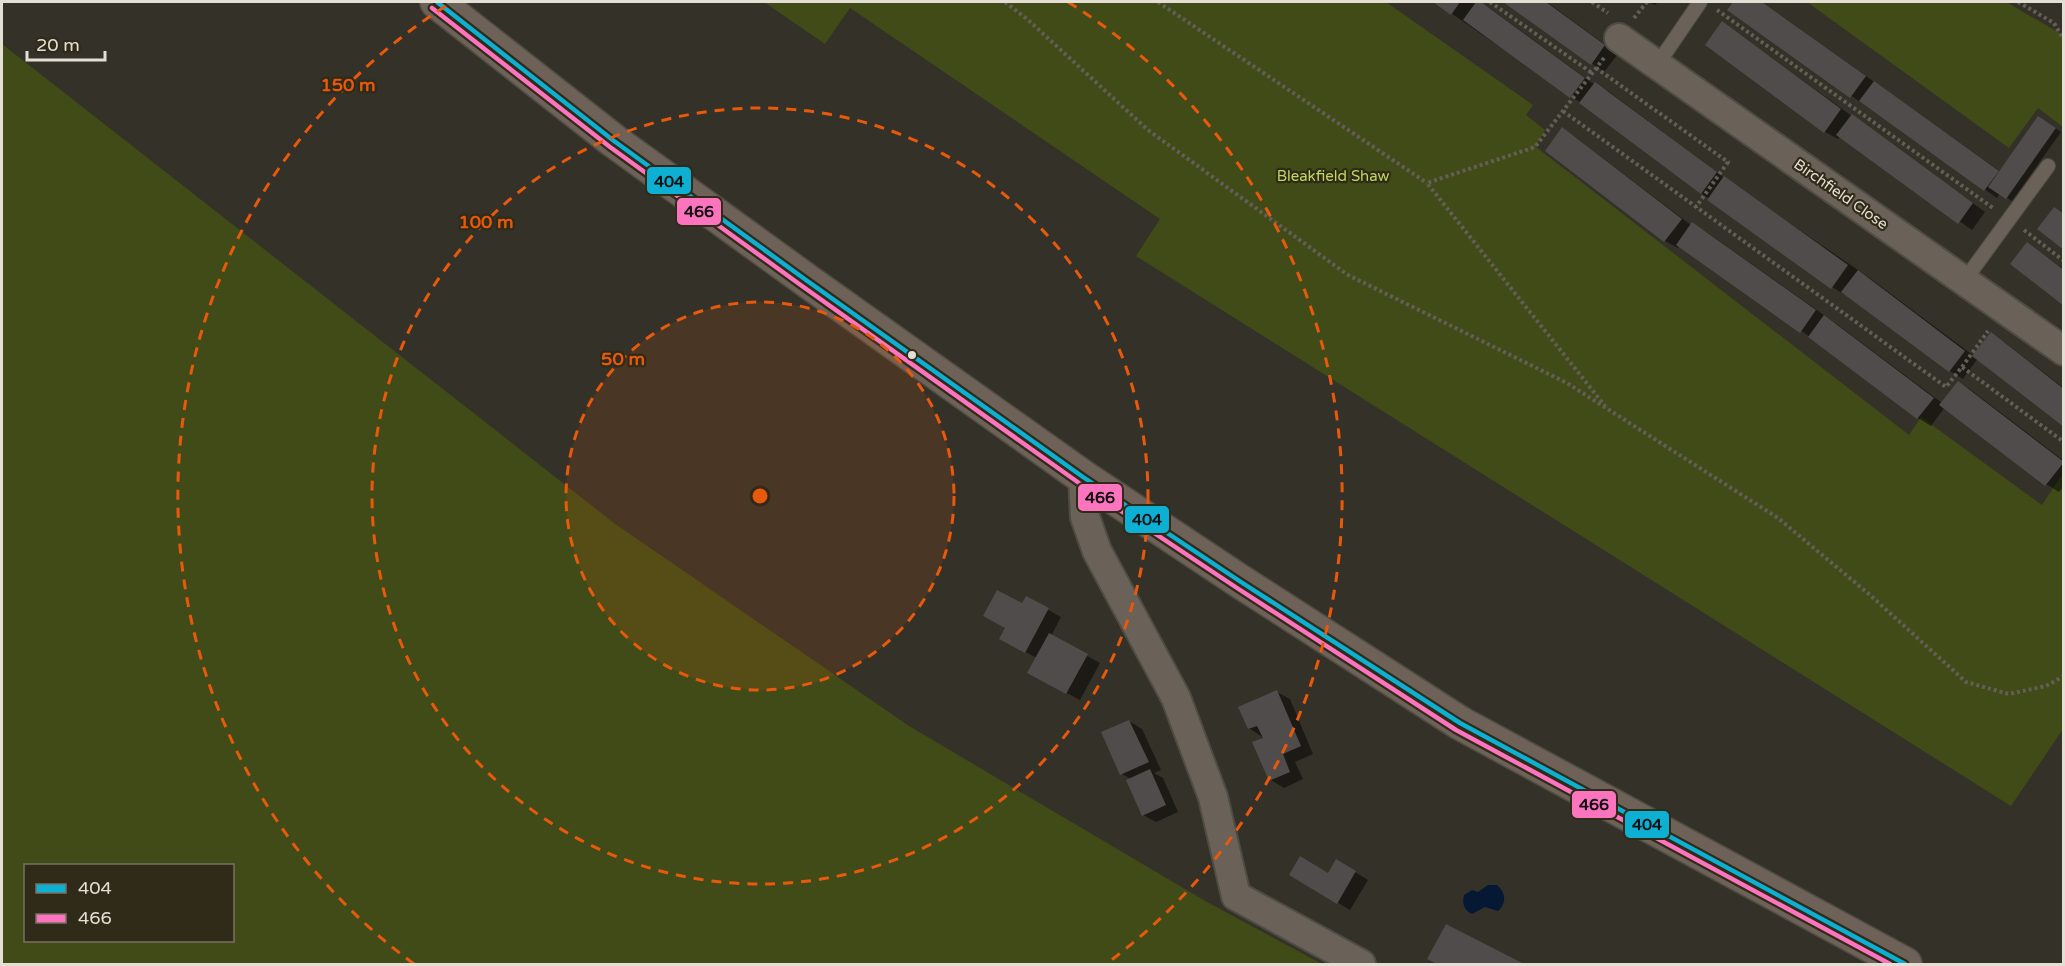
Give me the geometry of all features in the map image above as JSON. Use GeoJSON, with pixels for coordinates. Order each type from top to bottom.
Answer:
{"type":"FeatureCollection","features":[{"type":"Feature","properties":{"kind":"main road"},"geometry":{"type":"LineString","coordinates":[[437,2],[614,141],[1083,477],[1241,582],[1460,723],[1905,964]]}},
{"type":"Feature","properties":{"kind":"street","name":"Birchfield Close"},"geometry":{"type":"LineString","coordinates":[[1618,38],[2064,351]]}},
{"type":"Feature","properties":{"kind":"street"},"geometry":{"type":"LineString","coordinates":[[1083,477],[1085,517],[1097,551],[1176,698],[1213,797],[1236,896],[1361,964]]}},
{"type":"Feature","properties":{"kind":"lane"},"geometry":{"type":"LineString","coordinates":[[1657,65],[1700,2]]}},
{"type":"Feature","properties":{"kind":"lane"},"geometry":{"type":"LineString","coordinates":[[1964,281],[2048,166]]}},
{"type":"Feature","properties":{"kind":"path"},"geometry":{"type":"LineString","coordinates":[[1005,2],[1027,19],[1148,130],[1348,275],[1567,383],[1778,518],[1870,595],[1966,682],[2009,694],[2046,686],[2064,676]]}},
{"type":"Feature","properties":{"kind":"path"},"geometry":{"type":"LineString","coordinates":[[1158,2],[1428,183],[1608,409]]}},
{"type":"Feature","properties":{"kind":"path"},"geometry":{"type":"LineString","coordinates":[[1490,2],[1592,74]]}},
{"type":"Feature","properties":{"kind":"path"},"geometry":{"type":"LineString","coordinates":[[1428,183],[1535,147],[1647,2]]}},
{"type":"Feature","properties":{"kind":"path"},"geometry":{"type":"LineString","coordinates":[[2018,2],[2054,23],[2064,40]]}},
{"type":"Feature","properties":{"kind":"path"},"geometry":{"type":"LineString","coordinates":[[1715,8],[2064,261]]}},
{"type":"Feature","properties":{"kind":"path"},"geometry":{"type":"LineString","coordinates":[[1596,68],[1728,162],[1696,207]]}},
{"type":"Feature","properties":{"kind":"path"},"geometry":{"type":"LineString","coordinates":[[1563,111],[1946,387],[2004,309]]}},
{"type":"Feature","properties":{"kind":"path"},"geometry":{"type":"LineString","coordinates":[[1962,367],[2064,442]]}},
{"type":"Feature","properties":{"kind":"green space","name":"Bleakfield Shaw"},"geometry":{"type":"Polygon","coordinates":[[[764,2],[1386,2],[1533,105],[1526,115],[1545,130],[1536,147],[1909,435],[1921,417],[2042,505],[2061,476],[2063,478],[2063,729],[2011,806],[1136,256],[1160,219],[850,8],[825,44],[764,2]]]}},
{"type":"Feature","properties":{"kind":"green space"},"geometry":{"type":"Polygon","coordinates":[[[1807,2],[2006,2],[2063,35],[2063,127],[2038,108],[2009,148],[1807,2]]]}},
{"type":"Feature","properties":{"kind":"green space"},"geometry":{"type":"Polygon","coordinates":[[[2,44],[614,523],[909,726],[1207,902],[1322,964],[2,964],[2,44]]]}},
{"type":"Feature","properties":{"kind":"water"},"geometry":{"type":"Polygon","coordinates":[[[1488,885],[1497,885],[1502,891],[1504,901],[1501,908],[1498,911],[1485,907],[1472,914],[1467,911],[1463,901],[1464,895],[1472,890],[1478,892],[1488,885]]]}},
{"type":"Feature","properties":{"kind":"building"},"geometry":{"type":"Polygon","coordinates":[[[1433,2],[1460,2],[1451,15],[1433,2]]]}},
{"type":"Feature","properties":{"kind":"building"},"geometry":{"type":"Polygon","coordinates":[[[1476,2],[1481,2],[1585,78],[1570,98],[1463,20],[1476,2]]]}},
{"type":"Feature","properties":{"kind":"building"},"geometry":{"type":"Polygon","coordinates":[[[1503,2],[1546,2],[1605,45],[1591,65],[1503,2]]]}},
{"type":"Feature","properties":{"kind":"building"},"geometry":{"type":"Polygon","coordinates":[[[1733,2],[1762,2],[1866,76],[1850,98],[1727,10],[1733,2]]]}},
{"type":"Feature","properties":{"kind":"building"},"geometry":{"type":"Polygon","coordinates":[[[1722,21],[1841,109],[1824,133],[1705,45],[1722,21]]]}},
{"type":"Feature","properties":{"kind":"building"},"geometry":{"type":"Polygon","coordinates":[[[1874,81],[1999,171],[1984,191],[1859,101],[1874,81]]]}},
{"type":"Feature","properties":{"kind":"building"},"geometry":{"type":"Polygon","coordinates":[[[1595,82],[1717,172],[1701,194],[1579,103],[1595,82]]]}},
{"type":"Feature","properties":{"kind":"building"},"geometry":{"type":"Polygon","coordinates":[[[1852,114],[1973,203],[1958,224],[1836,135],[1852,114]]]}},
{"type":"Feature","properties":{"kind":"building"},"geometry":{"type":"Polygon","coordinates":[[[2038,116],[2056,128],[2006,199],[1988,187],[2038,116]]]}},
{"type":"Feature","properties":{"kind":"building"},"geometry":{"type":"Polygon","coordinates":[[[1562,127],[1682,219],[1664,242],[1545,151],[1562,127]]]}},
{"type":"Feature","properties":{"kind":"building"},"geometry":{"type":"Polygon","coordinates":[[[1724,176],[1848,265],[1831,289],[1707,200],[1724,176]]]}},
{"type":"Feature","properties":{"kind":"building"},"geometry":{"type":"Polygon","coordinates":[[[2054,207],[2064,214],[2064,250],[2037,229],[2054,207]]]}},
{"type":"Feature","properties":{"kind":"building"},"geometry":{"type":"Polygon","coordinates":[[[1692,222],[1816,310],[1800,333],[1676,245],[1692,222]]]}},
{"type":"Feature","properties":{"kind":"building"},"geometry":{"type":"Polygon","coordinates":[[[2027,242],[2064,270],[2064,306],[2010,264],[2027,242]]]}},
{"type":"Feature","properties":{"kind":"building"},"geometry":{"type":"Polygon","coordinates":[[[1858,270],[1965,351],[1949,372],[1841,292],[1858,270]]]}},
{"type":"Feature","properties":{"kind":"building"},"geometry":{"type":"Polygon","coordinates":[[[1824,315],[1934,398],[1917,419],[1808,337],[1824,315]]]}},
{"type":"Feature","properties":{"kind":"building"},"geometry":{"type":"Polygon","coordinates":[[[1991,332],[2064,389],[2064,427],[1972,356],[1991,332]]]}},
{"type":"Feature","properties":{"kind":"building"},"geometry":{"type":"Polygon","coordinates":[[[1958,381],[2064,462],[2045,486],[1939,405],[1958,381]]]}},
{"type":"Feature","properties":{"kind":"building"},"geometry":{"type":"Polygon","coordinates":[[[997,590],[1022,603],[1026,596],[1049,608],[1025,653],[999,639],[1005,628],[983,616],[997,590]]]}},
{"type":"Feature","properties":{"kind":"building"},"geometry":{"type":"Polygon","coordinates":[[[1049,633],[1088,654],[1066,694],[1027,673],[1049,633]]]}},
{"type":"Feature","properties":{"kind":"building"},"geometry":{"type":"Polygon","coordinates":[[[1277,690],[1301,746],[1283,754],[1290,772],[1269,781],[1252,742],[1263,738],[1257,726],[1248,729],[1238,707],[1277,690]]]}},
{"type":"Feature","properties":{"kind":"building"},"geometry":{"type":"Polygon","coordinates":[[[1129,720],[1149,762],[1120,775],[1101,732],[1129,720]]]}},
{"type":"Feature","properties":{"kind":"building"},"geometry":{"type":"Polygon","coordinates":[[[1150,769],[1166,805],[1142,816],[1126,780],[1150,769]]]}},
{"type":"Feature","properties":{"kind":"building"},"geometry":{"type":"Polygon","coordinates":[[[1300,856],[1328,873],[1336,859],[1356,871],[1337,904],[1289,875],[1300,856]]]}},
{"type":"Feature","properties":{"kind":"building"},"geometry":{"type":"Polygon","coordinates":[[[1446,924],[1524,964],[1437,964],[1427,959],[1446,924]]]}},
{"type":"Feature","properties":{"kind":"transit line","name":"404"},"geometry":{"type":"LineString","coordinates":[[437,2],[614,141],[806,280],[1083,477],[1241,582],[1460,723],[1905,964]]}},
{"type":"Feature","properties":{"kind":"transit line","name":"466"},"geometry":{"type":"LineString","coordinates":[[432,8],[610,147],[802,286],[1079,483],[1237,588],[1456,730],[1890,964]]}}]}
